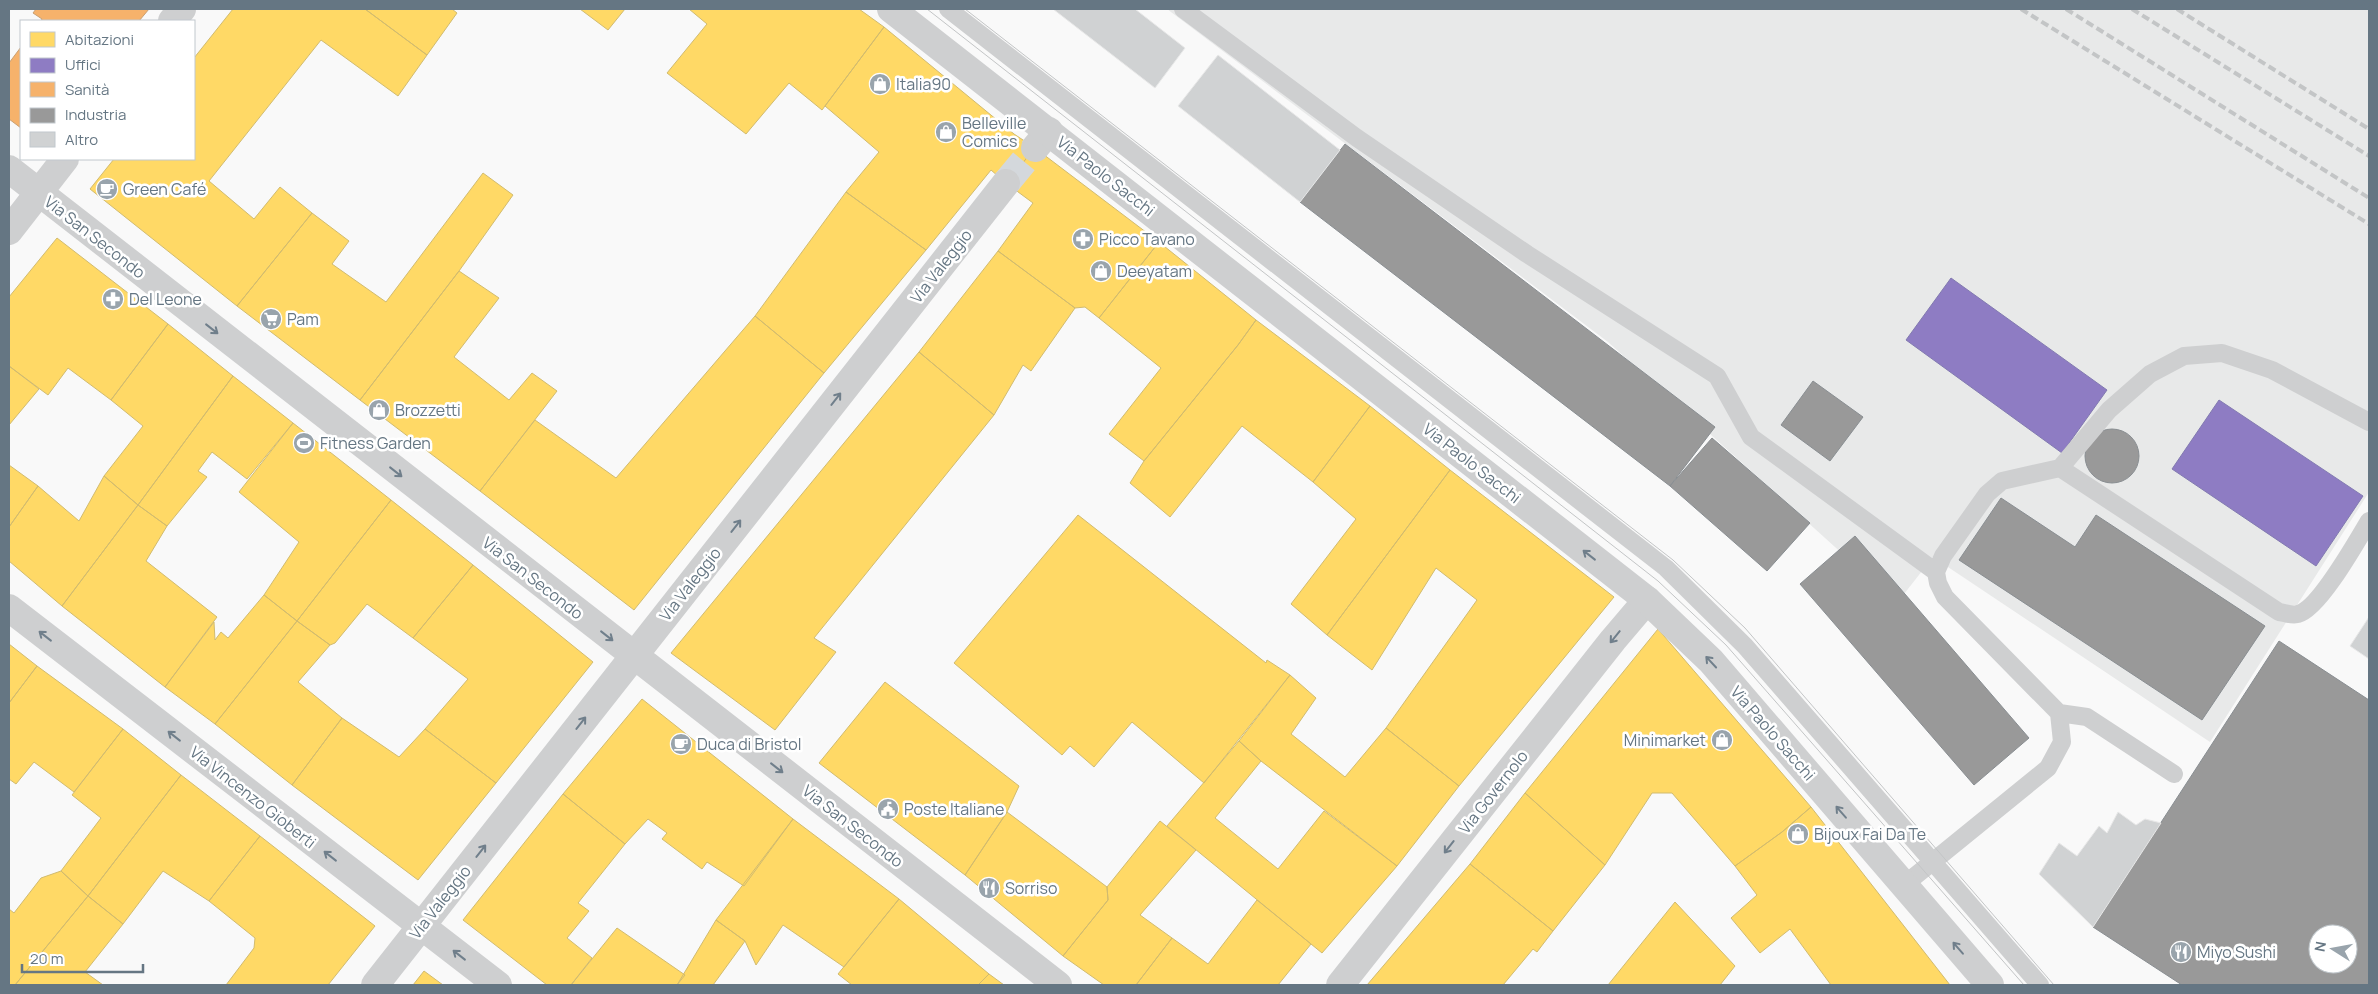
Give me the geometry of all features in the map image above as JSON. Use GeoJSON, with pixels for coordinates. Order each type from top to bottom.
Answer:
{"type":"FeatureCollection","features":[{"type":"Feature","properties":{"kind":"street"},"geometry":{"type":"LineString","coordinates":[[173,20],[182,9]]}},
{"type":"Feature","properties":{"kind":"street","name":"Via Paolo Sacchi"},"geometry":{"type":"LineString","coordinates":[[891,9],[1042,140],[1647,600],[1711,661],[1990,985]]}},
{"type":"Feature","properties":{"kind":"street"},"geometry":{"type":"LineString","coordinates":[[9,231],[64,160]]}},
{"type":"Feature","properties":{"kind":"street","name":"Via San Secondo"},"geometry":{"type":"LineString","coordinates":[[9,169],[1058,985]]}},
{"type":"Feature","properties":{"kind":"street","name":"Via Valeggio"},"geometry":{"type":"LineString","coordinates":[[375,985],[1006,183]]}},
{"type":"Feature","properties":{"kind":"street","name":"Via Governolo"},"geometry":{"type":"LineString","coordinates":[[1340,985],[1613,640],[1647,600]]}},
{"type":"Feature","properties":{"kind":"street","name":"Via Vincenzo Gioberti"},"geometry":{"type":"LineString","coordinates":[[9,608],[498,985]]}},
{"type":"Feature","properties":{"kind":"lane"},"geometry":{"type":"LineString","coordinates":[[948,9],[1666,568],[1744,646],[2040,985]]}},
{"type":"Feature","properties":{"kind":"lane"},"geometry":{"type":"LineString","coordinates":[[1183,9],[1357,138],[1527,254],[1717,376],[1751,438],[1936,572]]}},
{"type":"Feature","properties":{"kind":"lane"},"geometry":{"type":"LineString","coordinates":[[1904,885],[2048,768],[2062,742],[2059,713],[1945,596],[1938,583],[1936,572],[1943,556],[1982,502],[2002,481],[2060,468],[2109,410],[2150,374],[2184,356],[2222,353],[2272,370],[2369,422]]}},
{"type":"Feature","properties":{"kind":"lane"},"geometry":{"type":"LineString","coordinates":[[2060,468],[2279,612],[2298,615],[2309,609],[2324,592],[2369,521]]}},
{"type":"Feature","properties":{"kind":"lane"},"geometry":{"type":"LineString","coordinates":[[2059,713],[2087,716],[2174,774]]}},
{"type":"Feature","properties":{"kind":"shaded area"},"geometry":{"type":"Polygon","coordinates":[[[1167,9],[2369,9],[2369,492],[2210,742],[1933,557],[1897,603],[1608,342],[1167,9]]]}},
{"type":"Feature","properties":{"kind":"building: Abitazioni"},"geometry":{"type":"Polygon","coordinates":[[[233,9],[365,9],[427,55],[398,96],[321,40],[209,181],[254,219],[280,187],[312,213],[237,306],[90,189],[113,160],[195,160],[195,57],[233,9]]]}},
{"type":"Feature","properties":{"kind":"building: Abitazioni"},"geometry":{"type":"Polygon","coordinates":[[[365,9],[452,9],[457,13],[427,55],[365,9]]]}},
{"type":"Feature","properties":{"kind":"building: Abitazioni"},"geometry":{"type":"Polygon","coordinates":[[[580,9],[625,9],[608,30],[580,9]]]}},
{"type":"Feature","properties":{"kind":"building: Abitazioni"},"geometry":{"type":"Polygon","coordinates":[[[689,9],[859,9],[884,27],[822,110],[789,83],[746,134],[667,73],[707,24],[689,9]]]}},
{"type":"Feature","properties":{"kind":"building: Abitazioni"},"geometry":{"type":"Polygon","coordinates":[[[884,27],[1014,134],[1035,148],[1006,183],[991,170],[926,250],[846,192],[879,152],[825,106],[884,27]]]}},
{"type":"Feature","properties":{"kind":"building: Abitazioni"},"geometry":{"type":"Polygon","coordinates":[[[1035,148],[1159,242],[1099,318],[1085,307],[1075,308],[998,251],[1033,203],[1006,183],[1035,148]]]}},
{"type":"Feature","properties":{"kind":"building: Abitazioni"},"geometry":{"type":"Polygon","coordinates":[[[483,173],[513,195],[459,271],[360,400],[237,306],[312,213],[349,241],[332,264],[386,302],[483,173]]]}},
{"type":"Feature","properties":{"kind":"building: Abitazioni"},"geometry":{"type":"Polygon","coordinates":[[[846,192],[926,250],[824,373],[755,316],[846,192]]]}},
{"type":"Feature","properties":{"kind":"building: Abitazioni"},"geometry":{"type":"Polygon","coordinates":[[[57,238],[168,324],[111,400],[68,368],[48,395],[9,366],[9,297],[57,238]]]}},
{"type":"Feature","properties":{"kind":"building: Abitazioni"},"geometry":{"type":"Polygon","coordinates":[[[1159,242],[1256,320],[1144,461],[1109,434],[1161,368],[1099,318],[1159,242]]]}},
{"type":"Feature","properties":{"kind":"building: Abitazioni"},"geometry":{"type":"Polygon","coordinates":[[[998,251],[1075,308],[1031,371],[1023,365],[994,415],[919,352],[998,251]]]}},
{"type":"Feature","properties":{"kind":"building: Abitazioni"},"geometry":{"type":"Polygon","coordinates":[[[459,271],[499,298],[454,357],[509,400],[532,373],[557,391],[480,491],[360,400],[459,271]]]}},
{"type":"Feature","properties":{"kind":"building: Abitazioni"},"geometry":{"type":"Polygon","coordinates":[[[755,316],[824,373],[634,610],[480,491],[535,420],[616,478],[755,316]]]}},
{"type":"Feature","properties":{"kind":"building: Abitazioni"},"geometry":{"type":"Polygon","coordinates":[[[1256,320],[1370,406],[1313,482],[1242,426],[1170,517],[1130,483],[1144,461],[1256,320]]]}},
{"type":"Feature","properties":{"kind":"building: Abitazioni"},"geometry":{"type":"Polygon","coordinates":[[[168,324],[233,376],[138,505],[104,476],[143,426],[111,400],[168,324]]]}},
{"type":"Feature","properties":{"kind":"building: Abitazioni"},"geometry":{"type":"Polygon","coordinates":[[[919,352],[994,415],[814,638],[836,652],[775,730],[671,653],[919,352]]]}},
{"type":"Feature","properties":{"kind":"building: Abitazioni"},"geometry":{"type":"Polygon","coordinates":[[[9,366],[39,389],[9,425],[9,366]]]}},
{"type":"Feature","properties":{"kind":"building: Abitazioni"},"geometry":{"type":"Polygon","coordinates":[[[233,376],[293,423],[247,479],[212,452],[198,471],[207,477],[167,526],[138,505],[233,376]]]}},
{"type":"Feature","properties":{"kind":"building: Abitazioni"},"geometry":{"type":"Polygon","coordinates":[[[1370,406],[1450,470],[1327,635],[1291,604],[1356,519],[1313,482],[1370,406]]]}},
{"type":"Feature","properties":{"kind":"building: Abitazioni"},"geometry":{"type":"Polygon","coordinates":[[[293,423],[391,500],[297,621],[264,595],[299,542],[239,492],[293,423]]]}},
{"type":"Feature","properties":{"kind":"building: Abitazioni"},"geometry":{"type":"Polygon","coordinates":[[[9,465],[38,486],[9,527],[9,465]]]}},
{"type":"Feature","properties":{"kind":"building: Abitazioni"},"geometry":{"type":"Polygon","coordinates":[[[1450,470],[1614,597],[1459,786],[1386,728],[1477,600],[1436,568],[1372,670],[1327,635],[1450,470]]]}},
{"type":"Feature","properties":{"kind":"building: Abitazioni"},"geometry":{"type":"Polygon","coordinates":[[[104,476],[138,505],[62,606],[9,561],[9,527],[38,486],[79,521],[104,476]]]}},
{"type":"Feature","properties":{"kind":"building: Abitazioni"},"geometry":{"type":"Polygon","coordinates":[[[391,500],[473,565],[413,638],[367,604],[335,643],[330,645],[297,621],[391,500]]]}},
{"type":"Feature","properties":{"kind":"building: Abitazioni"},"geometry":{"type":"Polygon","coordinates":[[[138,505],[167,526],[146,561],[217,617],[165,687],[62,606],[138,505]]]}},
{"type":"Feature","properties":{"kind":"building: Abitazioni"},"geometry":{"type":"Polygon","coordinates":[[[1078,515],[1266,663],[1267,660],[1290,675],[1204,783],[1132,722],[1094,767],[1070,746],[1062,755],[954,663],[1078,515]]]}},
{"type":"Feature","properties":{"kind":"building: Abitazioni"},"geometry":{"type":"Polygon","coordinates":[[[473,565],[593,662],[496,783],[425,729],[468,679],[413,638],[473,565]]]}},
{"type":"Feature","properties":{"kind":"building: Abitazioni"},"geometry":{"type":"Polygon","coordinates":[[[264,595],[297,621],[215,724],[165,687],[214,622],[215,640],[221,632],[228,638],[264,595]]]}},
{"type":"Feature","properties":{"kind":"building: Abitazioni"},"geometry":{"type":"Polygon","coordinates":[[[297,621],[330,645],[298,682],[342,718],[292,785],[215,724],[297,621]]]}},
{"type":"Feature","properties":{"kind":"building: Abitazioni"},"geometry":{"type":"Polygon","coordinates":[[[1658,629],[1811,807],[1782,832],[1735,866],[1672,793],[1652,793],[1605,865],[1525,793],[1658,629]]]}},
{"type":"Feature","properties":{"kind":"building: Abitazioni"},"geometry":{"type":"Polygon","coordinates":[[[9,644],[37,666],[9,703],[9,644]]]}},
{"type":"Feature","properties":{"kind":"building: Abitazioni"},"geometry":{"type":"Polygon","coordinates":[[[37,666],[123,729],[74,792],[34,762],[16,784],[9,779],[9,703],[37,666]]]}},
{"type":"Feature","properties":{"kind":"building: Abitazioni"},"geometry":{"type":"Polygon","coordinates":[[[1290,675],[1316,698],[1291,734],[1345,777],[1386,728],[1459,786],[1397,866],[1261,761],[1239,741],[1290,675]]]}},
{"type":"Feature","properties":{"kind":"building: Abitazioni"},"geometry":{"type":"Polygon","coordinates":[[[885,682],[1019,786],[1007,812],[965,875],[819,763],[885,682]]]}},
{"type":"Feature","properties":{"kind":"building: Abitazioni"},"geometry":{"type":"Polygon","coordinates":[[[642,699],[793,819],[744,886],[707,862],[702,869],[662,839],[667,833],[648,819],[625,844],[563,794],[642,699]]]}},
{"type":"Feature","properties":{"kind":"building: Abitazioni"},"geometry":{"type":"Polygon","coordinates":[[[342,718],[399,757],[425,729],[496,783],[418,880],[292,785],[342,718]]]}},
{"type":"Feature","properties":{"kind":"building: Abitazioni"},"geometry":{"type":"Polygon","coordinates":[[[123,729],[181,775],[88,896],[61,871],[101,818],[72,795],[123,729]]]}},
{"type":"Feature","properties":{"kind":"building: Abitazioni"},"geometry":{"type":"Polygon","coordinates":[[[1239,741],[1261,761],[1215,818],[1278,869],[1324,811],[1397,866],[1322,953],[1167,826],[1239,741]]]}},
{"type":"Feature","properties":{"kind":"building: Abitazioni"},"geometry":{"type":"Polygon","coordinates":[[[181,775],[260,836],[209,901],[163,871],[123,924],[88,896],[181,775]]]}},
{"type":"Feature","properties":{"kind":"building: Abitazioni"},"geometry":{"type":"Polygon","coordinates":[[[1525,793],[1605,865],[1553,931],[1470,864],[1525,793]]]}},
{"type":"Feature","properties":{"kind":"building: Abitazioni"},"geometry":{"type":"Polygon","coordinates":[[[563,794],[625,844],[578,903],[589,911],[567,938],[592,958],[571,985],[547,985],[463,920],[563,794]]]}},
{"type":"Feature","properties":{"kind":"building: Abitazioni"},"geometry":{"type":"Polygon","coordinates":[[[1811,807],[1950,985],[1831,985],[1790,929],[1760,953],[1731,918],[1757,895],[1735,866],[1782,832],[1811,807]]]}},
{"type":"Feature","properties":{"kind":"building: Abitazioni"},"geometry":{"type":"Polygon","coordinates":[[[1007,812],[1107,887],[1108,900],[1063,956],[965,875],[1007,812]]]}},
{"type":"Feature","properties":{"kind":"building: Abitazioni"},"geometry":{"type":"Polygon","coordinates":[[[793,819],[899,899],[844,967],[783,925],[756,965],[745,941],[716,920],[793,819]]]}},
{"type":"Feature","properties":{"kind":"building: Abitazioni"},"geometry":{"type":"Polygon","coordinates":[[[1160,821],[1196,850],[1140,915],[1172,938],[1136,985],[1104,985],[1063,956],[1108,900],[1107,887],[1160,821]]]}},
{"type":"Feature","properties":{"kind":"building: Abitazioni"},"geometry":{"type":"Polygon","coordinates":[[[260,836],[375,926],[328,985],[226,985],[254,948],[255,938],[209,901],[260,836]]]}},
{"type":"Feature","properties":{"kind":"building: Abitazioni"},"geometry":{"type":"Polygon","coordinates":[[[1470,864],[1553,931],[1537,952],[1533,949],[1503,985],[1367,985],[1470,864]]]}},
{"type":"Feature","properties":{"kind":"building: Abitazioni"},"geometry":{"type":"Polygon","coordinates":[[[61,871],[88,896],[15,985],[9,985],[9,909],[14,913],[41,878],[61,871]]]}},
{"type":"Feature","properties":{"kind":"building: Abitazioni"},"geometry":{"type":"Polygon","coordinates":[[[88,896],[123,924],[85,972],[103,985],[15,985],[88,896]]]}},
{"type":"Feature","properties":{"kind":"building: Abitazioni"},"geometry":{"type":"Polygon","coordinates":[[[899,899],[989,974],[978,985],[852,985],[838,974],[899,899]]]}},
{"type":"Feature","properties":{"kind":"building: Abitazioni"},"geometry":{"type":"Polygon","coordinates":[[[1257,900],[1311,944],[1278,985],[1136,985],[1172,938],[1208,964],[1257,900]]]}},
{"type":"Feature","properties":{"kind":"building: Abitazioni"},"geometry":{"type":"Polygon","coordinates":[[[1675,902],[1735,966],[1720,985],[1608,985],[1675,902]]]}},
{"type":"Feature","properties":{"kind":"building: Abitazioni"},"geometry":{"type":"Polygon","coordinates":[[[716,920],[745,941],[713,985],[677,985],[716,920]]]}},
{"type":"Feature","properties":{"kind":"building: Abitazioni"},"geometry":{"type":"Polygon","coordinates":[[[617,928],[685,975],[677,985],[571,985],[617,928]]]}},
{"type":"Feature","properties":{"kind":"building: Abitazioni"},"geometry":{"type":"Polygon","coordinates":[[[424,971],[443,985],[413,985],[424,971]]]}},
{"type":"Feature","properties":{"kind":"building: Abitazioni"},"geometry":{"type":"Polygon","coordinates":[[[989,974],[1004,985],[978,985],[989,974]]]}},
{"type":"Feature","properties":{"kind":"building: Uffici"},"geometry":{"type":"Polygon","coordinates":[[[1951,278],[2107,390],[2062,453],[1906,340],[1951,278]]]}},
{"type":"Feature","properties":{"kind":"building: Uffici"},"geometry":{"type":"Polygon","coordinates":[[[2219,400],[2363,496],[2316,566],[2172,469],[2219,400]]]}},
{"type":"Feature","properties":{"kind":"building: Sanità"},"geometry":{"type":"Polygon","coordinates":[[[36,9],[149,9],[140,20],[42,20],[33,13],[36,9]]]}},
{"type":"Feature","properties":{"kind":"building: Sanità"},"geometry":{"type":"Polygon","coordinates":[[[20,48],[20,127],[9,119],[9,63],[20,48]]]}},
{"type":"Feature","properties":{"kind":"building: Industria"},"geometry":{"type":"Polygon","coordinates":[[[1345,144],[1715,427],[1670,486],[1300,202],[1345,144]]]}},
{"type":"Feature","properties":{"kind":"building: Industria"},"geometry":{"type":"Polygon","coordinates":[[[1813,381],[1863,417],[1830,461],[1781,425],[1813,381]]]}},
{"type":"Feature","properties":{"kind":"building: Industria"},"geometry":{"type":"Polygon","coordinates":[[[2112,429],[2122,431],[2131,437],[2137,446],[2139,456],[2137,466],[2131,475],[2122,481],[2112,483],[2102,481],[2093,475],[2087,466],[2085,456],[2087,446],[2093,437],[2102,431],[2112,429]]]}},
{"type":"Feature","properties":{"kind":"building: Industria"},"geometry":{"type":"Polygon","coordinates":[[[1712,438],[1810,523],[1767,571],[1670,486],[1712,438]]]}},
{"type":"Feature","properties":{"kind":"building: Industria"},"geometry":{"type":"Polygon","coordinates":[[[2001,498],[2075,547],[2096,515],[2265,626],[2202,720],[1959,560],[2001,498]]]}},
{"type":"Feature","properties":{"kind":"building: Industria"},"geometry":{"type":"Polygon","coordinates":[[[1855,536],[2029,738],[1974,785],[1800,584],[1855,536]]]}},
{"type":"Feature","properties":{"kind":"building: Industria"},"geometry":{"type":"Polygon","coordinates":[[[2279,641],[2369,700],[2369,985],[2182,985],[2093,927],[2279,641]]]}},
{"type":"Feature","properties":{"kind":"building: Altro"},"geometry":{"type":"Polygon","coordinates":[[[1053,9],[1135,9],[1185,48],[1155,88],[1053,9]]]}},
{"type":"Feature","properties":{"kind":"building: Altro"},"geometry":{"type":"Polygon","coordinates":[[[1218,55],[1340,150],[1300,202],[1178,106],[1218,55]]]}},
{"type":"Feature","properties":{"kind":"building: Altro"},"geometry":{"type":"Polygon","coordinates":[[[2369,617],[2369,659],[2350,646],[2369,617]]]}},
{"type":"Feature","properties":{"kind":"building: Altro"},"geometry":{"type":"Polygon","coordinates":[[[2118,812],[2136,825],[2145,819],[2161,823],[2093,927],[2039,874],[2059,843],[2077,856],[2099,826],[2107,833],[2118,812]]]}},
{"type":"Feature","properties":{"kind":"tunnel"},"geometry":{"type":"LineString","coordinates":[[1006,183],[1035,148]]}},
{"type":"Feature","properties":{"kind":"tram line"},"geometry":{"type":"LineString","coordinates":[[927,9],[1658,581],[1726,645],[2024,985]]}},
{"type":"Feature","properties":{"kind":"tram line"},"geometry":{"type":"LineString","coordinates":[[965,9],[1673,560],[1745,628],[2054,985]]}},
{"type":"Feature","properties":{"kind":"railway"},"geometry":{"type":"LineString","coordinates":[[2021,9],[2369,224]]}},
{"type":"Feature","properties":{"kind":"railway"},"geometry":{"type":"LineString","coordinates":[[2066,9],[2369,198]]}},
{"type":"Feature","properties":{"kind":"railway"},"geometry":{"type":"LineString","coordinates":[[2132,9],[2369,156]]}},
{"type":"Feature","properties":{"kind":"railway"},"geometry":{"type":"LineString","coordinates":[[2177,9],[2369,129]]}},
{"type":"Feature","properties":{"kind":"place","name":"Italia90"},"geometry":{"type":"Point","coordinates":[880,84]}},
{"type":"Feature","properties":{"kind":"place","name":"Belleville Comics"},"geometry":{"type":"Point","coordinates":[946,132]}},
{"type":"Feature","properties":{"kind":"place","name":"Green Café"},"geometry":{"type":"Point","coordinates":[107,189]}},
{"type":"Feature","properties":{"kind":"place","name":"Picco Tavano"},"geometry":{"type":"Point","coordinates":[1083,239]}},
{"type":"Feature","properties":{"kind":"place","name":"Deeyatam"},"geometry":{"type":"Point","coordinates":[1101,271]}},
{"type":"Feature","properties":{"kind":"place","name":"Del Leone"},"geometry":{"type":"Point","coordinates":[113,299]}},
{"type":"Feature","properties":{"kind":"place","name":"Pam"},"geometry":{"type":"Point","coordinates":[271,319]}},
{"type":"Feature","properties":{"kind":"place","name":"Brozzetti"},"geometry":{"type":"Point","coordinates":[379,410]}},
{"type":"Feature","properties":{"kind":"place","name":"Fitness Garden"},"geometry":{"type":"Point","coordinates":[304,443]}},
{"type":"Feature","properties":{"kind":"place","name":"Minimarket"},"geometry":{"type":"Point","coordinates":[1722,740]}},
{"type":"Feature","properties":{"kind":"place","name":"Duca di Bristol"},"geometry":{"type":"Point","coordinates":[681,744]}},
{"type":"Feature","properties":{"kind":"place","name":"Poste Italiane"},"geometry":{"type":"Point","coordinates":[888,809]}},
{"type":"Feature","properties":{"kind":"place","name":"Bijoux Fai Da Te"},"geometry":{"type":"Point","coordinates":[1798,834]}},
{"type":"Feature","properties":{"kind":"place","name":"Sorriso"},"geometry":{"type":"Point","coordinates":[989,888]}},
{"type":"Feature","properties":{"kind":"place","name":"Miyo Sushi"},"geometry":{"type":"Point","coordinates":[2181,952]}}]}
